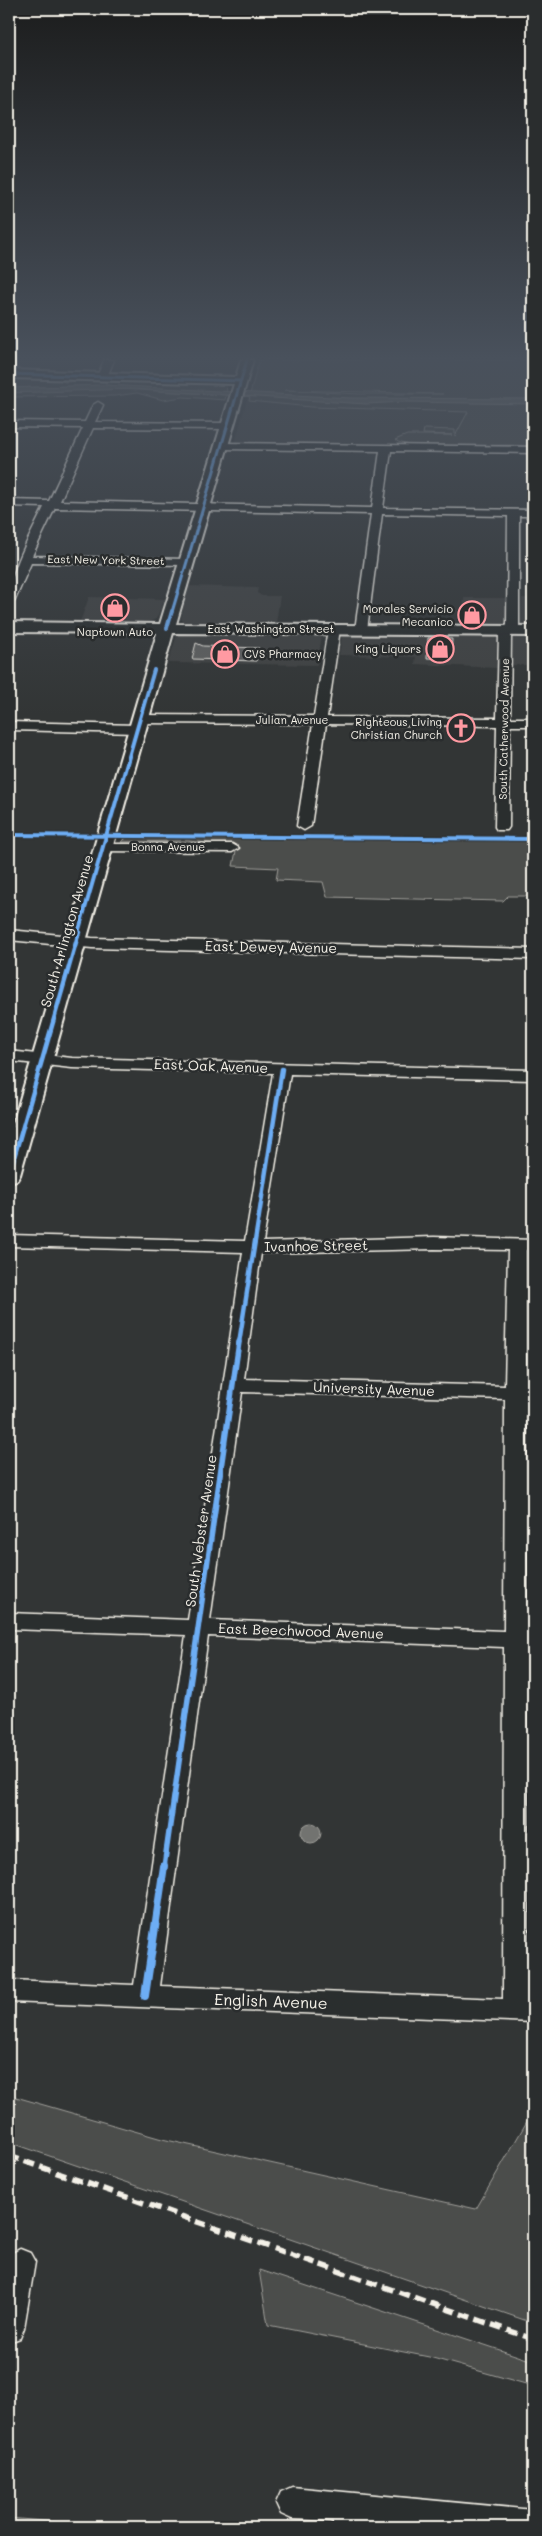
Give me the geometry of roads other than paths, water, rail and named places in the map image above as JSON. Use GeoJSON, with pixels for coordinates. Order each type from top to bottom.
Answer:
{"type":"FeatureCollection","features":[{"type":"Feature","properties":{"kind":"main road","name":"South Arlington Avenue"},"geometry":{"type":"LineString","coordinates":[[9,1175],[212,478]]}},
{"type":"Feature","properties":{"kind":"main road","name":"East Washington Street"},"geometry":{"type":"LineString","coordinates":[[9,627],[533,631]]}},
{"type":"Feature","properties":{"kind":"street"},"geometry":{"type":"LineString","coordinates":[[9,600],[25,559],[64,478]]}},
{"type":"Feature","properties":{"kind":"street"},"geometry":{"type":"LineString","coordinates":[[361,630],[381,478]]}},
{"type":"Feature","properties":{"kind":"street"},"geometry":{"type":"LineString","coordinates":[[9,503],[202,509],[533,513]]}},
{"type":"Feature","properties":{"kind":"street"},"geometry":{"type":"LineString","coordinates":[[508,630],[513,626],[514,513]]}},
{"type":"Feature","properties":{"kind":"street","name":"East New York Street"},"geometry":{"type":"LineString","coordinates":[[25,559],[186,562]]}},
{"type":"Feature","properties":{"kind":"street"},"geometry":{"type":"LineString","coordinates":[[304,826],[334,630]]}},
{"type":"Feature","properties":{"kind":"street","name":"South Catherwood Avenue"},"geometry":{"type":"LineString","coordinates":[[502,827],[505,637],[508,630]]}},
{"type":"Feature","properties":{"kind":"street","name":"Julian Avenue"},"geometry":{"type":"LineString","coordinates":[[9,726],[320,720],[533,722]]}},
{"type":"Feature","properties":{"kind":"street","name":"Bonna Avenue"},"geometry":{"type":"LineString","coordinates":[[103,848],[232,848]]}},
{"type":"Feature","properties":{"kind":"street","name":"East Dewey Avenue"},"geometry":{"type":"LineString","coordinates":[[9,935],[76,942],[533,954]]}},
{"type":"Feature","properties":{"kind":"street","name":"East Oak Avenue"},"geometry":{"type":"LineString","coordinates":[[9,1056],[72,1063],[533,1075]]}},
{"type":"Feature","properties":{"kind":"street","name":"South Webster Avenue"},"geometry":{"type":"LineString","coordinates":[[145,1996],[253,1247],[282,1068]]}},
{"type":"Feature","properties":{"kind":"street","name":"Ivanhoe Street"},"geometry":{"type":"LineString","coordinates":[[9,1240],[253,1247],[434,1243],[525,1245]]}},
{"type":"Feature","properties":{"kind":"street"},"geometry":{"type":"LineString","coordinates":[[525,1245],[514,1393],[524,1639],[525,2010]]}},
{"type":"Feature","properties":{"kind":"street","name":"University Avenue"},"geometry":{"type":"LineString","coordinates":[[234,1385],[514,1393]]}},
{"type":"Feature","properties":{"kind":"street","name":"East Beechwood Avenue"},"geometry":{"type":"LineString","coordinates":[[9,1621],[524,1639]]}},
{"type":"Feature","properties":{"kind":"street","name":"English Avenue"},"geometry":{"type":"LineString","coordinates":[[9,1991],[525,2010]]}},
{"type":"Feature","properties":{"kind":"street"},"geometry":{"type":"LineString","coordinates":[[9,2328],[20,2262]]}},
{"type":"Feature","properties":{"kind":"street"},"geometry":{"type":"LineString","coordinates":[[292,2503],[350,2517],[533,2526]]}},
{"type":"Feature","properties":{"kind":"railway"},"geometry":{"type":"LineString","coordinates":[[9,2156],[533,2339]]}},
{"type":"Feature","properties":{"kind":"place","name":"Naptown Auto"},"geometry":{"type":"Point","coordinates":[115,608]}},
{"type":"Feature","properties":{"kind":"place","name":"Morales Servicio Mecanico"},"geometry":{"type":"Point","coordinates":[472,615]}},
{"type":"Feature","properties":{"kind":"place","name":"King Liquors"},"geometry":{"type":"Point","coordinates":[440,649]}},
{"type":"Feature","properties":{"kind":"place","name":"CVS Pharmacy"},"geometry":{"type":"Point","coordinates":[225,654]}},
{"type":"Feature","properties":{"kind":"place","name":"Righteous Living Christian Church"},"geometry":{"type":"Point","coordinates":[461,728]}}]}
